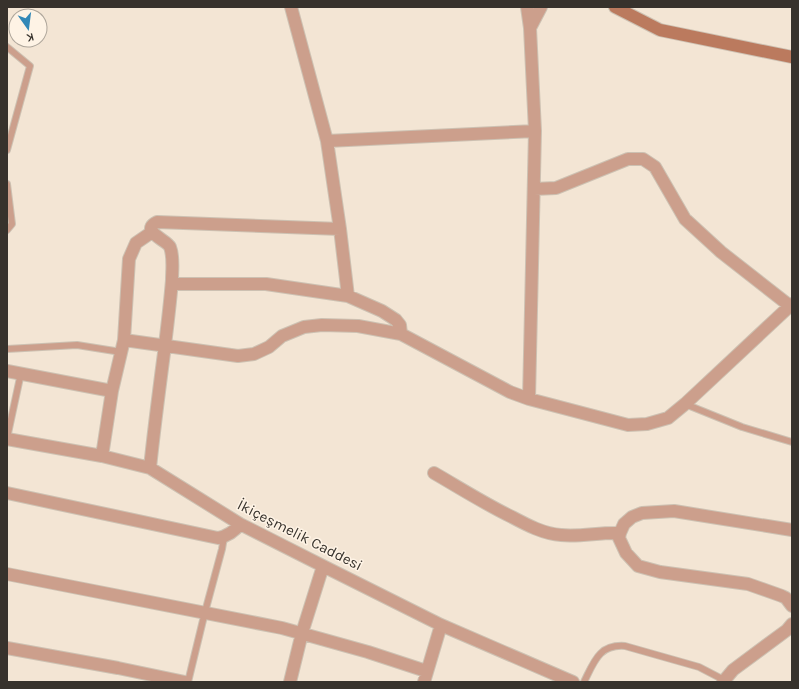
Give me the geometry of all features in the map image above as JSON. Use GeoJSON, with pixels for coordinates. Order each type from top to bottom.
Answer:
{"type":"FeatureCollection","features":[{"type":"Feature","properties":{"kind":"street"},"geometry":{"type":"LineString","coordinates":[[291,7],[326,141],[340,229],[348,296]]}},
{"type":"Feature","properties":{"kind":"street"},"geometry":{"type":"LineString","coordinates":[[527,7],[530,28],[535,131],[529,399]]}},
{"type":"Feature","properties":{"kind":"street"},"geometry":{"type":"LineString","coordinates":[[530,28],[541,7]]}},
{"type":"Feature","properties":{"kind":"street"},"geometry":{"type":"LineString","coordinates":[[615,7],[660,30],[792,57]]}},
{"type":"Feature","properties":{"kind":"street"},"geometry":{"type":"LineString","coordinates":[[326,141],[535,131]]}},
{"type":"Feature","properties":{"kind":"street"},"geometry":{"type":"LineString","coordinates":[[123,346],[165,345],[238,356],[254,354],[269,347],[282,336],[304,327],[322,325],[358,326],[401,334],[510,392],[529,399],[628,425],[647,424],[668,418],[685,404],[791,305],[721,252],[685,218],[655,167],[643,159],[628,159],[556,188],[534,189]]}},
{"type":"Feature","properties":{"kind":"street"},"geometry":{"type":"LineString","coordinates":[[150,468],[172,284],[173,262],[170,247],[164,240],[152,232],[152,226],[157,222],[340,229]]}},
{"type":"Feature","properties":{"kind":"street"},"geometry":{"type":"LineString","coordinates":[[102,456],[112,391],[123,346],[129,258],[136,243],[152,232]]}},
{"type":"Feature","properties":{"kind":"street"},"geometry":{"type":"LineString","coordinates":[[172,284],[266,284],[348,296],[382,311],[396,320],[400,325],[401,334]]}},
{"type":"Feature","properties":{"kind":"street"},"geometry":{"type":"LineString","coordinates":[[7,371],[112,391]]}},
{"type":"Feature","properties":{"kind":"street","name":"İkiçeşmelik Caddesi"},"geometry":{"type":"LineString","coordinates":[[7,439],[102,456],[150,468],[240,524],[323,566],[441,625],[573,682]]}},
{"type":"Feature","properties":{"kind":"street"},"geometry":{"type":"LineString","coordinates":[[434,473],[484,503],[532,527],[560,535],[620,533]]}},
{"type":"Feature","properties":{"kind":"street"},"geometry":{"type":"LineString","coordinates":[[7,493],[218,538],[224,537],[234,531],[240,524]]}},
{"type":"Feature","properties":{"kind":"street"},"geometry":{"type":"LineString","coordinates":[[792,530],[674,511],[642,512],[632,517],[624,524],[619,538],[626,553],[638,566],[660,572],[748,584],[782,596],[786,598],[792,606]]}},
{"type":"Feature","properties":{"kind":"street"},"geometry":{"type":"LineString","coordinates":[[290,682],[302,633],[323,566]]}},
{"type":"Feature","properties":{"kind":"street"},"geometry":{"type":"LineString","coordinates":[[7,574],[205,612],[302,633],[368,652],[425,677],[441,625]]}},
{"type":"Feature","properties":{"kind":"street"},"geometry":{"type":"LineString","coordinates":[[724,681],[733,670],[787,630],[792,624]]}},
{"type":"Feature","properties":{"kind":"street"},"geometry":{"type":"LineString","coordinates":[[7,648],[185,682]]}},
{"type":"Feature","properties":{"kind":"lane"},"geometry":{"type":"LineString","coordinates":[[7,47],[30,66],[7,150]]}},
{"type":"Feature","properties":{"kind":"lane"},"geometry":{"type":"LineString","coordinates":[[7,184],[12,224],[7,230]]}},
{"type":"Feature","properties":{"kind":"lane"},"geometry":{"type":"LineString","coordinates":[[7,349],[123,346]]}},
{"type":"Feature","properties":{"kind":"lane"},"geometry":{"type":"LineString","coordinates":[[7,439],[21,374]]}},
{"type":"Feature","properties":{"kind":"lane"},"geometry":{"type":"LineString","coordinates":[[685,404],[742,427],[792,442]]}},
{"type":"Feature","properties":{"kind":"lane"},"geometry":{"type":"LineString","coordinates":[[188,682],[224,537]]}},
{"type":"Feature","properties":{"kind":"lane"},"geometry":{"type":"LineString","coordinates":[[584,682],[599,654],[615,646],[625,646],[699,667],[724,681]]}}]}
